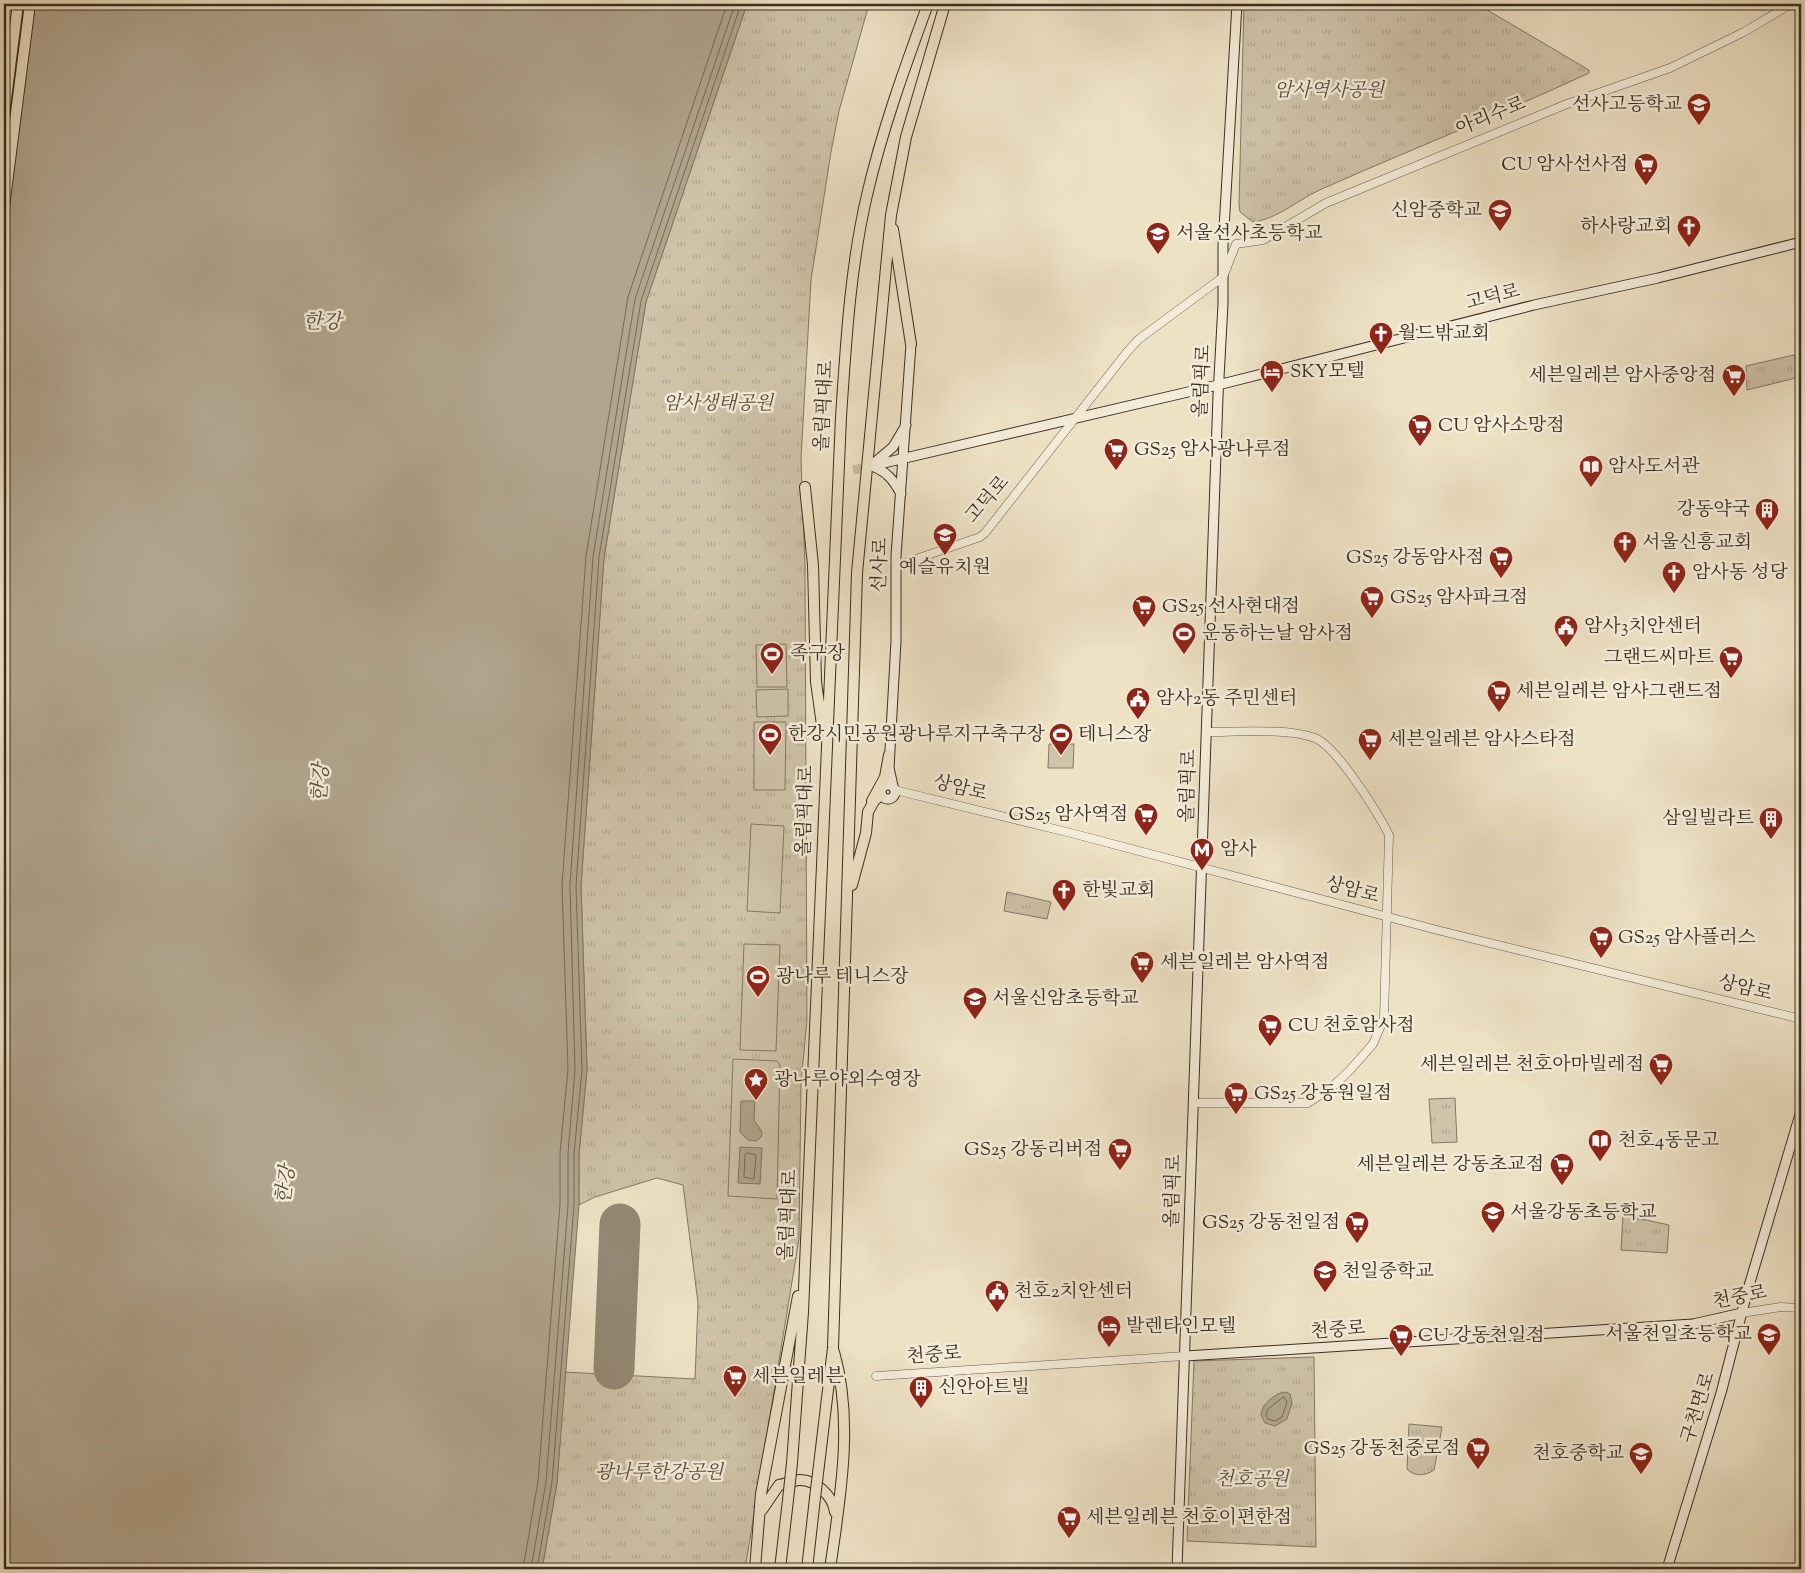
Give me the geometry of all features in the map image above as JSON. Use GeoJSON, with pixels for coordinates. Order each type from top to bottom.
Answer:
{"type":"FeatureCollection","features":[{"type":"Feature","properties":{"kind":"highway"},"geometry":{"type":"LineString","coordinates":[[4,114],[18,4]]}},
{"type":"Feature","properties":{"kind":"highway"},"geometry":{"type":"LineString","coordinates":[[4,207],[30,4]]}},
{"type":"Feature","properties":{"kind":"highway","name":"올림픽대로"},"geometry":{"type":"LineString","coordinates":[[780,1569],[792,1463],[803,1278],[841,417],[850,304],[869,187],[902,75],[928,4]]}},
{"type":"Feature","properties":{"kind":"highway"},"geometry":{"type":"LineString","coordinates":[[806,1569],[833,1348],[857,573],[891,215],[906,137],[945,4]]}},
{"type":"Feature","properties":{"kind":"highway"},"geometry":{"type":"LineString","coordinates":[[891,215],[911,344]]}},
{"type":"Feature","properties":{"kind":"highway"},"geometry":{"type":"LineString","coordinates":[[806,487],[813,565],[816,682],[826,748]]}},
{"type":"Feature","properties":{"kind":"highway"},"geometry":{"type":"LineString","coordinates":[[847,901],[866,833],[868,812],[884,777],[889,755]]}},
{"type":"Feature","properties":{"kind":"highway"},"geometry":{"type":"LineString","coordinates":[[868,812],[874,801],[881,795]]}},
{"type":"Feature","properties":{"kind":"highway"},"geometry":{"type":"LineString","coordinates":[[755,1567],[768,1449],[786,1367],[792,1324],[803,1278]]}},
{"type":"Feature","properties":{"kind":"highway"},"geometry":{"type":"LineString","coordinates":[[830,1569],[837,1523],[844,1434],[842,1380],[833,1348]]}},
{"type":"Feature","properties":{"kind":"highway"},"geometry":{"type":"LineString","coordinates":[[759,1517],[765,1503],[779,1486],[799,1480],[809,1482],[826,1492],[835,1507],[837,1523]]}},
{"type":"Feature","properties":{"kind":"main road","name":"올림픽로"},"geometry":{"type":"LineString","coordinates":[[1177,1569],[1223,277],[1222,246],[1237,4]]}},
{"type":"Feature","properties":{"kind":"main road","name":"고덕로"},"geometry":{"type":"LineString","coordinates":[[871,466],[1218,385],[1534,305],[1658,278],[1801,242]]}},
{"type":"Feature","properties":{"kind":"main road","name":"선사로"},"geometry":{"type":"LineString","coordinates":[[894,788],[889,775],[889,755],[896,642],[896,566],[911,344]]}},
{"type":"Feature","properties":{"kind":"main road"},"geometry":{"type":"LineString","coordinates":[[901,494],[894,480],[884,471],[871,466],[893,447],[906,425]]}},
{"type":"Feature","properties":{"kind":"main road"},"geometry":{"type":"LineString","coordinates":[[881,795],[883,786],[894,788]]}},
{"type":"Feature","properties":{"kind":"main road","name":"구천면로"},"geometry":{"type":"LineString","coordinates":[[1667,1569],[1721,1393],[1742,1313],[1801,1111]]}},
{"type":"Feature","properties":{"kind":"main road","name":"천중로"},"geometry":{"type":"LineString","coordinates":[[1185,1356],[1693,1324],[1742,1313]]}},
{"type":"Feature","properties":{"kind":"street","name":"아리수로"},"geometry":{"type":"LineString","coordinates":[[1223,277],[1236,244],[1262,240],[1326,203],[1567,104],[1670,68],[1744,32],[1791,4]]}},
{"type":"Feature","properties":{"kind":"street","name":"고덕로"},"geometry":{"type":"LineString","coordinates":[[896,566],[980,537],[985,533],[1139,339],[1223,277]]}},
{"type":"Feature","properties":{"kind":"street"},"geometry":{"type":"LineString","coordinates":[[1194,1103],[1308,1103],[1332,1087],[1350,1070],[1373,1044],[1384,1018],[1388,835],[1376,809],[1357,786],[1343,763],[1320,741],[1307,736],[1274,733],[1207,732]]}},
{"type":"Feature","properties":{"kind":"street","name":"상암로"},"geometry":{"type":"LineString","coordinates":[[894,788],[1071,833],[1387,918],[1801,1019]]}},
{"type":"Feature","properties":{"kind":"street","name":"천중로"},"geometry":{"type":"LineString","coordinates":[[1742,1313],[1781,1307],[1801,1308]]}},
{"type":"Feature","properties":{"kind":"street","name":"천중로"},"geometry":{"type":"LineString","coordinates":[[876,1376],[1185,1356]]}},
{"type":"Feature","properties":{"kind":"green space","name":"암사생태공원"},"geometry":{"type":"Polygon","coordinates":[[[747,4],[869,4],[839,111],[811,280],[801,459],[805,566],[807,1020],[801,1083],[799,1239],[745,1569],[542,1569],[557,1483],[564,1372],[695,1379],[698,1303],[683,1185],[657,1178],[595,1197],[579,1205],[579,1154],[587,1070],[581,886],[604,558],[646,302],[747,4]]]}},
{"type":"Feature","properties":{"kind":"green space","name":"암사역사공원"},"geometry":{"type":"Polygon","coordinates":[[[1244,4],[1477,4],[1589,70],[1589,73],[1315,192],[1271,217],[1253,222],[1240,212],[1239,205],[1244,4]]]}},
{"type":"Feature","properties":{"kind":"green space"},"geometry":{"type":"Polygon","coordinates":[[[1794,355],[1800,377],[1747,390],[1746,366],[1794,355]]]}},
{"type":"Feature","properties":{"kind":"green space","name":"족구장"},"geometry":{"type":"Polygon","coordinates":[[[786,644],[787,687],[757,687],[756,645],[786,644]]]}},
{"type":"Feature","properties":{"kind":"green space"},"geometry":{"type":"Polygon","coordinates":[[[788,689],[788,716],[757,717],[756,690],[788,689]]]}},
{"type":"Feature","properties":{"kind":"green space","name":"한강시민공원광나루지구축구장"},"geometry":{"type":"Polygon","coordinates":[[[754,722],[786,722],[785,790],[754,790],[754,722]]]}},
{"type":"Feature","properties":{"kind":"green space","name":"테니스장"},"geometry":{"type":"Polygon","coordinates":[[[1049,744],[1074,744],[1073,768],[1048,768],[1049,744]]]}},
{"type":"Feature","properties":{"kind":"green space"},"geometry":{"type":"Polygon","coordinates":[[[751,824],[784,826],[780,913],[747,911],[751,824]]]}},
{"type":"Feature","properties":{"kind":"green space"},"geometry":{"type":"Polygon","coordinates":[[[1007,892],[1051,902],[1047,919],[1004,911],[1007,892]]]}},
{"type":"Feature","properties":{"kind":"green space"},"geometry":{"type":"Polygon","coordinates":[[[744,944],[780,945],[776,1051],[740,1050],[744,944]]]}},
{"type":"Feature","properties":{"kind":"green space","name":"광나루야외수영장"},"geometry":{"type":"Polygon","coordinates":[[[733,1059],[777,1061],[780,1065],[777,1199],[728,1196],[733,1059]]]}},
{"type":"Feature","properties":{"kind":"green space"},"geometry":{"type":"Polygon","coordinates":[[[1455,1098],[1457,1142],[1432,1143],[1429,1099],[1455,1098]]]}},
{"type":"Feature","properties":{"kind":"green space"},"geometry":{"type":"Polygon","coordinates":[[[1623,1215],[1669,1225],[1667,1253],[1621,1250],[1623,1215]]]}},
{"type":"Feature","properties":{"kind":"green space","name":"천호공원"},"geometry":{"type":"Polygon","coordinates":[[[1314,1357],[1316,1547],[1187,1541],[1194,1361],[1314,1357]]]}},
{"type":"Feature","properties":{"kind":"green space"},"geometry":{"type":"Polygon","coordinates":[[[1409,1424],[1442,1427],[1434,1470],[1427,1474],[1420,1475],[1407,1469],[1409,1424]]]}},
{"type":"Feature","properties":{"kind":"water","name":"한강"},"geometry":{"type":"Polygon","coordinates":[[[7,4],[747,4],[646,302],[604,558],[581,886],[587,1070],[579,1154],[579,1205],[557,1483],[542,1569],[4,1569],[4,13],[7,4]]]}},
{"type":"Feature","properties":{"kind":"water"},"geometry":{"type":"Polygon","coordinates":[[[741,1101],[755,1101],[754,1120],[762,1132],[761,1137],[756,1141],[748,1140],[740,1132],[741,1101]]]}},
{"type":"Feature","properties":{"kind":"water"},"geometry":{"type":"Polygon","coordinates":[[[740,1147],[762,1148],[760,1184],[738,1183],[740,1147]]]}},
{"type":"Feature","properties":{"kind":"water"},"geometry":{"type":"Polygon","coordinates":[[[1285,1392],[1290,1394],[1292,1403],[1287,1419],[1275,1426],[1265,1423],[1261,1415],[1266,1403],[1273,1397],[1285,1392]]]}},
{"type":"Feature","properties":{"kind":"pier"},"geometry":{"type":"Polygon","coordinates":[[[8,4],[35,4],[4,237],[4,34],[8,4]]]}},
{"type":"Feature","properties":{"kind":"runway"},"geometry":{"type":"LineString","coordinates":[[614,1369],[620,1224]]}},
{"type":"Feature","properties":{"kind":"tunnel"},"geometry":{"type":"LineString","coordinates":[[853,470],[871,466]]}},
{"type":"Feature","properties":{"kind":"place","name":"선사고등학교"},"geometry":{"type":"Point","coordinates":[1699,126]}},
{"type":"Feature","properties":{"kind":"place","name":"CU 암사선사점"},"geometry":{"type":"Point","coordinates":[1646,186]}},
{"type":"Feature","properties":{"kind":"place","name":"신암중학교"},"geometry":{"type":"Point","coordinates":[1500,232]}},
{"type":"Feature","properties":{"kind":"place","name":"하사랑교회"},"geometry":{"type":"Point","coordinates":[1689,248]}},
{"type":"Feature","properties":{"kind":"place","name":"서울선사초등학교"},"geometry":{"type":"Point","coordinates":[1158,255]}},
{"type":"Feature","properties":{"kind":"place","name":"월드밖교회"},"geometry":{"type":"Point","coordinates":[1381,355]}},
{"type":"Feature","properties":{"kind":"place","name":"SKY모텔"},"geometry":{"type":"Point","coordinates":[1272,393]}},
{"type":"Feature","properties":{"kind":"place","name":"세븐일레븐 암사중앙점"},"geometry":{"type":"Point","coordinates":[1734,397]}},
{"type":"Feature","properties":{"kind":"place","name":"CU 암사소망점"},"geometry":{"type":"Point","coordinates":[1420,447]}},
{"type":"Feature","properties":{"kind":"place","name":"GS25 암사광나루점"},"geometry":{"type":"Point","coordinates":[1116,471]}},
{"type":"Feature","properties":{"kind":"place","name":"암사도서관"},"geometry":{"type":"Point","coordinates":[1591,488]}},
{"type":"Feature","properties":{"kind":"place","name":"강동약국"},"geometry":{"type":"Point","coordinates":[1767,531]}},
{"type":"Feature","properties":{"kind":"place","name":"예슬유치원"},"geometry":{"type":"Point","coordinates":[945,556]}},
{"type":"Feature","properties":{"kind":"place","name":"서울신흥교회"},"geometry":{"type":"Point","coordinates":[1625,564]}},
{"type":"Feature","properties":{"kind":"place","name":"GS25 강동암사점"},"geometry":{"type":"Point","coordinates":[1501,579]}},
{"type":"Feature","properties":{"kind":"place","name":"암사동 성당"},"geometry":{"type":"Point","coordinates":[1674,594]}},
{"type":"Feature","properties":{"kind":"place","name":"GS25 암사파크점"},"geometry":{"type":"Point","coordinates":[1372,619]}},
{"type":"Feature","properties":{"kind":"place","name":"GS25 선사현대점"},"geometry":{"type":"Point","coordinates":[1144,628]}},
{"type":"Feature","properties":{"kind":"place","name":"암사3치안센터"},"geometry":{"type":"Point","coordinates":[1566,648]}},
{"type":"Feature","properties":{"kind":"place","name":"운동하는날 암사점"},"geometry":{"type":"Point","coordinates":[1184,655]}},
{"type":"Feature","properties":{"kind":"place","name":"족구장"},"geometry":{"type":"Point","coordinates":[772,675]}},
{"type":"Feature","properties":{"kind":"place","name":"그랜드씨마트"},"geometry":{"type":"Point","coordinates":[1731,679]}},
{"type":"Feature","properties":{"kind":"place","name":"세븐일레븐 암사그랜드점"},"geometry":{"type":"Point","coordinates":[1499,713]}},
{"type":"Feature","properties":{"kind":"place","name":"암사2동 주민센터"},"geometry":{"type":"Point","coordinates":[1138,720]}},
{"type":"Feature","properties":{"kind":"place","name":"한강시민공원광나루지구축구장"},"geometry":{"type":"Point","coordinates":[770,756]}},
{"type":"Feature","properties":{"kind":"place","name":"테니스장"},"geometry":{"type":"Point","coordinates":[1061,756]}},
{"type":"Feature","properties":{"kind":"place","name":"세븐일레븐 암사스타점"},"geometry":{"type":"Point","coordinates":[1370,761]}},
{"type":"Feature","properties":{"kind":"place","name":"GS25 암사역점"},"geometry":{"type":"Point","coordinates":[1146,836]}},
{"type":"Feature","properties":{"kind":"place","name":"삼일빌라트"},"geometry":{"type":"Point","coordinates":[1771,840]}},
{"type":"Feature","properties":{"kind":"place","name":"암사"},"geometry":{"type":"Point","coordinates":[1202,871]}},
{"type":"Feature","properties":{"kind":"place","name":"한빛교회"},"geometry":{"type":"Point","coordinates":[1064,912]}},
{"type":"Feature","properties":{"kind":"place","name":"GS25 암사플러스"},"geometry":{"type":"Point","coordinates":[1601,959]}},
{"type":"Feature","properties":{"kind":"place","name":"세븐일레븐 암사역점"},"geometry":{"type":"Point","coordinates":[1142,984]}},
{"type":"Feature","properties":{"kind":"place","name":"광나루 테니스장"},"geometry":{"type":"Point","coordinates":[758,998]}},
{"type":"Feature","properties":{"kind":"place","name":"서울신암초등학교"},"geometry":{"type":"Point","coordinates":[975,1020]}},
{"type":"Feature","properties":{"kind":"place","name":"CU 천호암사점"},"geometry":{"type":"Point","coordinates":[1270,1047]}},
{"type":"Feature","properties":{"kind":"place","name":"세븐일레븐 천호아마빌레점"},"geometry":{"type":"Point","coordinates":[1661,1086]}},
{"type":"Feature","properties":{"kind":"place","name":"광나루야외수영장"},"geometry":{"type":"Point","coordinates":[756,1101]}},
{"type":"Feature","properties":{"kind":"place","name":"GS25 강동원일점"},"geometry":{"type":"Point","coordinates":[1236,1115]}},
{"type":"Feature","properties":{"kind":"place","name":"천호4동문고"},"geometry":{"type":"Point","coordinates":[1600,1162]}},
{"type":"Feature","properties":{"kind":"place","name":"GS25 강동리버점"},"geometry":{"type":"Point","coordinates":[1120,1171]}},
{"type":"Feature","properties":{"kind":"place","name":"세븐일레븐 강동초교점"},"geometry":{"type":"Point","coordinates":[1562,1186]}},
{"type":"Feature","properties":{"kind":"place","name":"서울강동초등학교"},"geometry":{"type":"Point","coordinates":[1493,1234]}},
{"type":"Feature","properties":{"kind":"place","name":"GS25 강동천일점"},"geometry":{"type":"Point","coordinates":[1357,1244]}},
{"type":"Feature","properties":{"kind":"place","name":"천일중학교"},"geometry":{"type":"Point","coordinates":[1325,1293]}},
{"type":"Feature","properties":{"kind":"place","name":"천호2치안센터"},"geometry":{"type":"Point","coordinates":[997,1313]}},
{"type":"Feature","properties":{"kind":"place","name":"발렌타인모텔"},"geometry":{"type":"Point","coordinates":[1109,1348]}},
{"type":"Feature","properties":{"kind":"place","name":"서울천일초등학교"},"geometry":{"type":"Point","coordinates":[1769,1356]}},
{"type":"Feature","properties":{"kind":"place","name":"CU 강동천일점"},"geometry":{"type":"Point","coordinates":[1401,1357]}},
{"type":"Feature","properties":{"kind":"place","name":"세븐일레븐"},"geometry":{"type":"Point","coordinates":[735,1398]}},
{"type":"Feature","properties":{"kind":"place","name":"신안아트빌"},"geometry":{"type":"Point","coordinates":[921,1409]}},
{"type":"Feature","properties":{"kind":"place","name":"GS25 강동천중로점"},"geometry":{"type":"Point","coordinates":[1478,1470]}},
{"type":"Feature","properties":{"kind":"place","name":"천호중학교"},"geometry":{"type":"Point","coordinates":[1641,1475]}},
{"type":"Feature","properties":{"kind":"place","name":"세븐일레븐 천호이편한점"},"geometry":{"type":"Point","coordinates":[1069,1539]}},
{"type":"Feature","properties":{"kind":"park label","name":"광나루한강공원"},"geometry":{"type":"Point","coordinates":[659,1473]}}]}
